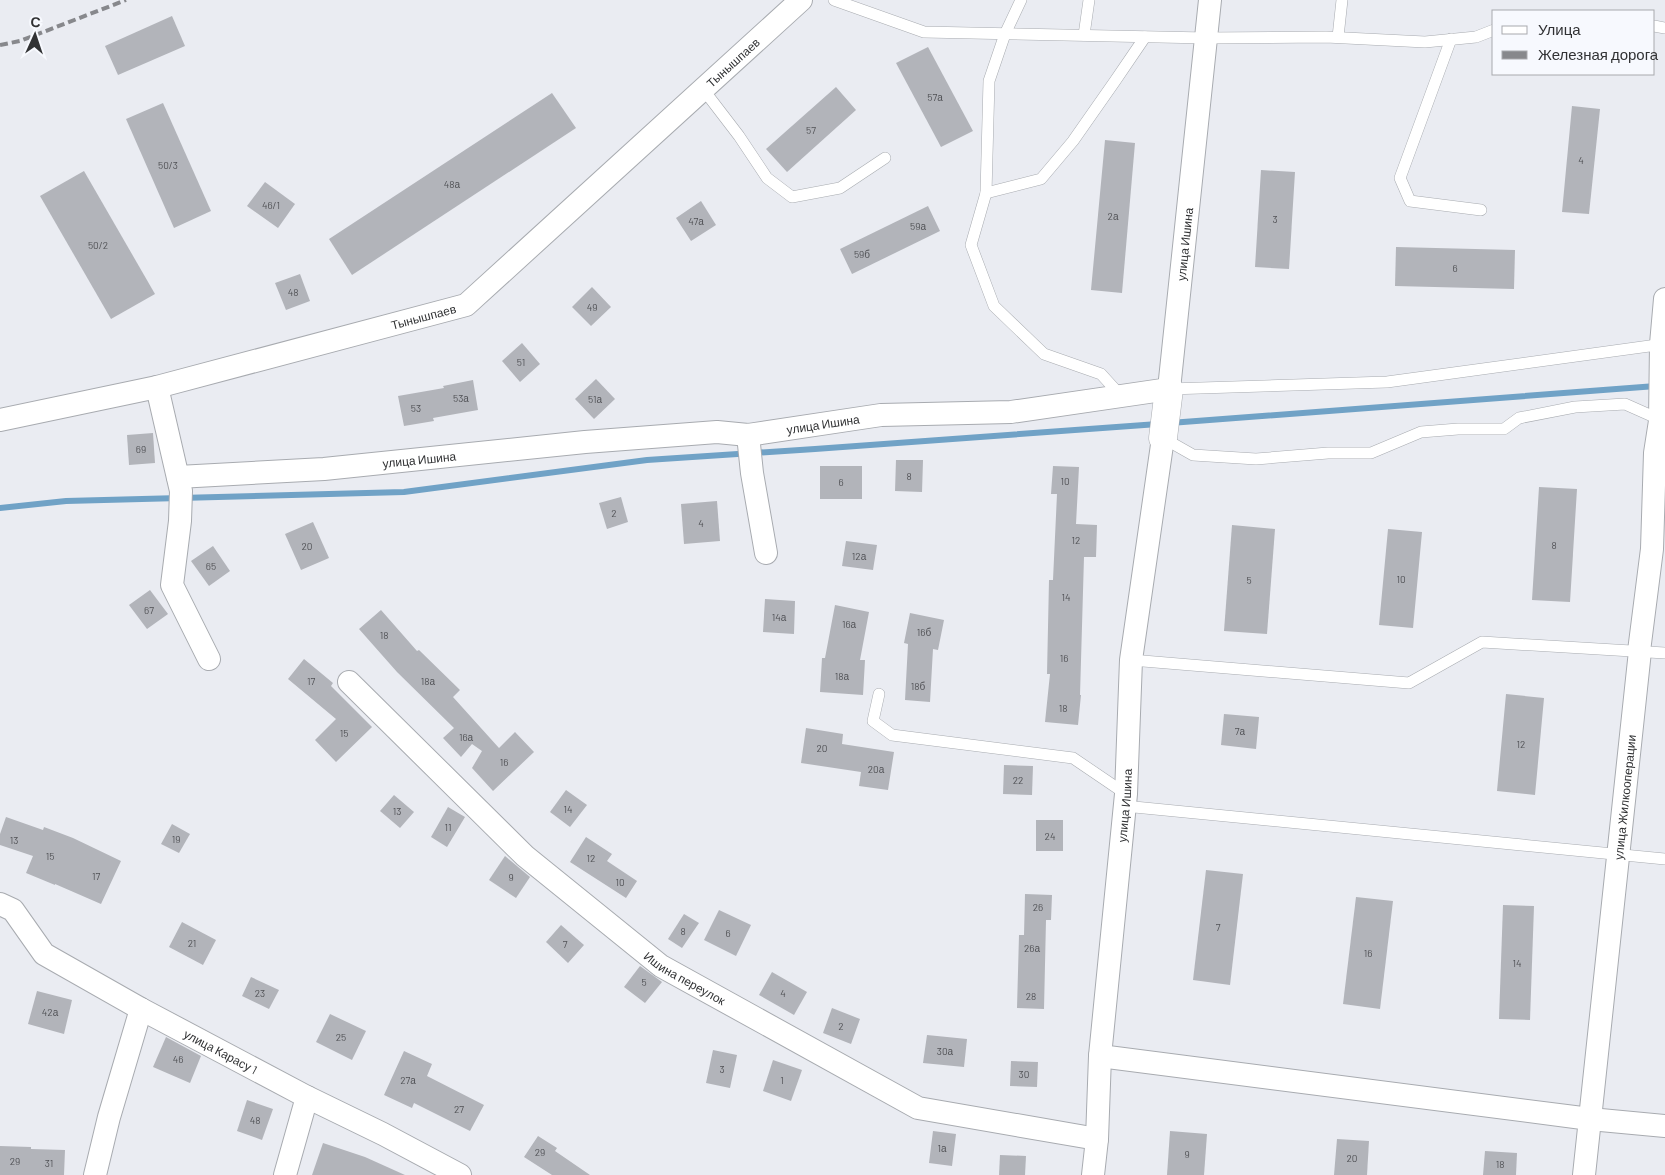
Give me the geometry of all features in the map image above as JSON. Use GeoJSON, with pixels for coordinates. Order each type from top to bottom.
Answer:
{"type":"FeatureCollection","features":[{"type":"Feature","properties":{"kind":"street","name":"Тынышпаев"},"geometry":{"type":"LineString","coordinates":[[0,420],[157,386],[466,304],[801,0]]}},
{"type":"Feature","properties":{"kind":"street","name":"улица Ишина"},"geometry":{"type":"LineString","coordinates":[[180,484],[585,442],[718,432],[748,435],[881,415],[1011,412],[1168,389],[1210,0]]}},
{"type":"Feature","properties":{"kind":"street"},"geometry":{"type":"LineString","coordinates":[[1663,344],[1665,299]]}},
{"type":"Feature","properties":{"kind":"street","name":"улица Жилкооперации"},"geometry":{"type":"LineString","coordinates":[[1584,1175],[1652,549],[1655,453],[1663,420],[1663,344]]}},
{"type":"Feature","properties":{"kind":"street"},"geometry":{"type":"LineString","coordinates":[[157,386],[180,484],[180,521],[172,585],[209,659]]}},
{"type":"Feature","properties":{"kind":"street"},"geometry":{"type":"LineString","coordinates":[[1163,438],[1168,389]]}},
{"type":"Feature","properties":{"kind":"street"},"geometry":{"type":"LineString","coordinates":[[748,435],[752,473],[766,553]]}},
{"type":"Feature","properties":{"kind":"street","name":"улица Ишина"},"geometry":{"type":"LineString","coordinates":[[1093,1175],[1097,1138],[1100,1056],[1125,800],[1131,660],[1163,438]]}},
{"type":"Feature","properties":{"kind":"street","name":"Ишина переулок"},"geometry":{"type":"LineString","coordinates":[[348,682],[525,856],[662,966],[918,1108],[1097,1138]]}},
{"type":"Feature","properties":{"kind":"street","name":"улица Карасу 1"},"geometry":{"type":"LineString","coordinates":[[0,904],[12,910],[44,954],[141,1009],[460,1175]]}},
{"type":"Feature","properties":{"kind":"street"},"geometry":{"type":"LineString","coordinates":[[95,1175],[108,1117],[141,1009]]}},
{"type":"Feature","properties":{"kind":"street"},"geometry":{"type":"LineString","coordinates":[[1100,1056],[1590,1119],[1665,1126]]}},
{"type":"Feature","properties":{"kind":"street"},"geometry":{"type":"LineString","coordinates":[[285,1175],[307,1097]]}},
{"type":"Feature","properties":{"kind":"lane"},"geometry":{"type":"LineString","coordinates":[[834,0],[924,32],[1206,38],[1338,38],[1425,42],[1476,37],[1492,31]]}},
{"type":"Feature","properties":{"kind":"lane"},"geometry":{"type":"LineString","coordinates":[[1021,0],[1005,34],[989,81],[986,193],[971,245],[994,306],[1044,354],[1101,374],[1121,396]]}},
{"type":"Feature","properties":{"kind":"lane"},"geometry":{"type":"LineString","coordinates":[[1084,35],[1089,0]]}},
{"type":"Feature","properties":{"kind":"lane"},"geometry":{"type":"LineString","coordinates":[[1338,38],[1342,0]]}},
{"type":"Feature","properties":{"kind":"lane"},"geometry":{"type":"LineString","coordinates":[[986,193],[1041,179],[1073,141],[1144,37]]}},
{"type":"Feature","properties":{"kind":"lane"},"geometry":{"type":"LineString","coordinates":[[1451,39],[1400,178],[1410,200],[1481,210]]}},
{"type":"Feature","properties":{"kind":"lane"},"geometry":{"type":"LineString","coordinates":[[703,89],[767,178],[792,197],[840,188],[885,158]]}},
{"type":"Feature","properties":{"kind":"lane"},"geometry":{"type":"LineString","coordinates":[[1168,389],[1387,382],[1663,344]]}},
{"type":"Feature","properties":{"kind":"lane"},"geometry":{"type":"LineString","coordinates":[[1163,438],[1193,454],[1256,459],[1328,453],[1372,453],[1421,432],[1458,429],[1504,429],[1519,418],[1575,407],[1625,404],[1663,420]]}},
{"type":"Feature","properties":{"kind":"lane"},"geometry":{"type":"LineString","coordinates":[[1131,660],[1410,682],[1482,642],[1665,653]]}},
{"type":"Feature","properties":{"kind":"lane"},"geometry":{"type":"LineString","coordinates":[[879,694],[873,721],[892,735],[1073,758],[1125,800],[1665,859]]}},
{"type":"Feature","properties":{"kind":"building"},"geometry":{"type":"Polygon","coordinates":[[[172,16],[185,46],[118,75],[105,46],[172,16]]]}},
{"type":"Feature","properties":{"kind":"building"},"geometry":{"type":"Polygon","coordinates":[[[928,47],[973,131],[941,147],[896,63],[928,47]]]}},
{"type":"Feature","properties":{"kind":"building"},"geometry":{"type":"Polygon","coordinates":[[[836,87],[856,110],[787,172],[766,149],[836,87]]]}},
{"type":"Feature","properties":{"kind":"building"},"geometry":{"type":"Polygon","coordinates":[[[552,93],[576,128],[352,275],[329,239],[552,93]]]}},
{"type":"Feature","properties":{"kind":"building"},"geometry":{"type":"Polygon","coordinates":[[[163,103],[211,211],[174,228],[126,119],[163,103]]]}},
{"type":"Feature","properties":{"kind":"building"},"geometry":{"type":"Polygon","coordinates":[[[1572,106],[1600,109],[1589,214],[1562,212],[1572,106]]]}},
{"type":"Feature","properties":{"kind":"building"},"geometry":{"type":"Polygon","coordinates":[[[1105,140],[1135,143],[1122,293],[1091,290],[1105,140]]]}},
{"type":"Feature","properties":{"kind":"building"},"geometry":{"type":"Polygon","coordinates":[[[1261,170],[1295,172],[1289,269],[1255,267],[1261,170]]]}},
{"type":"Feature","properties":{"kind":"building"},"geometry":{"type":"Polygon","coordinates":[[[84,171],[155,294],[111,319],[40,196],[84,171]]]}},
{"type":"Feature","properties":{"kind":"building"},"geometry":{"type":"Polygon","coordinates":[[[265,182],[295,204],[278,228],[247,206],[265,182]]]}},
{"type":"Feature","properties":{"kind":"building"},"geometry":{"type":"Polygon","coordinates":[[[701,201],[716,225],[691,241],[676,218],[701,201]]]}},
{"type":"Feature","properties":{"kind":"building"},"geometry":{"type":"Polygon","coordinates":[[[928,206],[940,231],[852,274],[840,249],[928,206]]]}},
{"type":"Feature","properties":{"kind":"building"},"geometry":{"type":"Polygon","coordinates":[[[1396,247],[1515,250],[1514,289],[1395,286],[1396,247]]]}},
{"type":"Feature","properties":{"kind":"building"},"geometry":{"type":"Polygon","coordinates":[[[300,274],[310,301],[286,310],[275,283],[300,274]]]}},
{"type":"Feature","properties":{"kind":"building"},"geometry":{"type":"Polygon","coordinates":[[[592,287],[611,307],[591,326],[572,307],[592,287]]]}},
{"type":"Feature","properties":{"kind":"building"},"geometry":{"type":"Polygon","coordinates":[[[522,343],[540,364],[520,382],[502,361],[522,343]]]}},
{"type":"Feature","properties":{"kind":"building"},"geometry":{"type":"Polygon","coordinates":[[[596,379],[615,399],[594,419],[575,399],[596,379]]]}},
{"type":"Feature","properties":{"kind":"building"},"geometry":{"type":"Polygon","coordinates":[[[473,380],[478,410],[433,418],[434,421],[404,426],[398,396],[444,388],[443,386],[473,380]]]}},
{"type":"Feature","properties":{"kind":"building"},"geometry":{"type":"Polygon","coordinates":[[[153,433],[155,463],[129,465],[127,435],[153,433]]]}},
{"type":"Feature","properties":{"kind":"building"},"geometry":{"type":"Polygon","coordinates":[[[896,460],[923,460],[922,492],[895,491],[896,460]]]}},
{"type":"Feature","properties":{"kind":"building"},"geometry":{"type":"Polygon","coordinates":[[[820,466],[862,466],[862,499],[820,499],[820,466]]]}},
{"type":"Feature","properties":{"kind":"building"},"geometry":{"type":"Polygon","coordinates":[[[1053,466],[1079,467],[1076,524],[1097,525],[1096,557],[1084,557],[1081,695],[1078,725],[1045,722],[1050,674],[1047,674],[1049,580],[1053,580],[1057,494],[1051,494],[1053,466]]]}},
{"type":"Feature","properties":{"kind":"building"},"geometry":{"type":"Polygon","coordinates":[[[1539,487],[1577,489],[1570,602],[1532,600],[1539,487]]]}},
{"type":"Feature","properties":{"kind":"building"},"geometry":{"type":"Polygon","coordinates":[[[621,497],[628,522],[607,529],[599,503],[621,497]]]}},
{"type":"Feature","properties":{"kind":"building"},"geometry":{"type":"Polygon","coordinates":[[[717,501],[720,541],[684,544],[681,504],[717,501]]]}},
{"type":"Feature","properties":{"kind":"building"},"geometry":{"type":"Polygon","coordinates":[[[313,522],[329,558],[301,570],[285,534],[313,522]]]}},
{"type":"Feature","properties":{"kind":"building"},"geometry":{"type":"Polygon","coordinates":[[[1232,525],[1275,529],[1267,634],[1224,631],[1232,525]]]}},
{"type":"Feature","properties":{"kind":"building"},"geometry":{"type":"Polygon","coordinates":[[[1388,529],[1422,532],[1413,628],[1379,625],[1388,529]]]}},
{"type":"Feature","properties":{"kind":"building"},"geometry":{"type":"Polygon","coordinates":[[[846,541],[877,545],[873,570],[842,566],[846,541]]]}},
{"type":"Feature","properties":{"kind":"building"},"geometry":{"type":"Polygon","coordinates":[[[213,546],[230,571],[209,586],[191,561],[213,546]]]}},
{"type":"Feature","properties":{"kind":"building"},"geometry":{"type":"Polygon","coordinates":[[[150,590],[168,614],[147,629],[129,605],[150,590]]]}},
{"type":"Feature","properties":{"kind":"building"},"geometry":{"type":"Polygon","coordinates":[[[765,599],[795,601],[794,634],[763,632],[765,599]]]}},
{"type":"Feature","properties":{"kind":"building"},"geometry":{"type":"Polygon","coordinates":[[[835,605],[869,612],[860,660],[865,660],[863,695],[820,692],[822,658],[825,658],[835,605]]]}},
{"type":"Feature","properties":{"kind":"building"},"geometry":{"type":"Polygon","coordinates":[[[381,610],[417,651],[419,650],[460,690],[453,697],[499,748],[515,732],[534,752],[493,791],[472,768],[482,751],[472,744],[461,757],[443,738],[454,728],[397,672],[359,629],[381,610]]]}},
{"type":"Feature","properties":{"kind":"building"},"geometry":{"type":"Polygon","coordinates":[[[910,613],[944,620],[938,650],[933,649],[930,702],[905,700],[908,644],[904,643],[910,613]]]}},
{"type":"Feature","properties":{"kind":"building"},"geometry":{"type":"Polygon","coordinates":[[[304,659],[333,683],[331,686],[372,727],[336,762],[315,740],[336,719],[288,679],[304,659]]]}},
{"type":"Feature","properties":{"kind":"building"},"geometry":{"type":"Polygon","coordinates":[[[1506,694],[1544,698],[1535,795],[1497,791],[1506,694]]]}},
{"type":"Feature","properties":{"kind":"building"},"geometry":{"type":"Polygon","coordinates":[[[1224,714],[1259,717],[1256,749],[1221,745],[1224,714]]]}},
{"type":"Feature","properties":{"kind":"building"},"geometry":{"type":"Polygon","coordinates":[[[806,728],[843,734],[842,744],[894,752],[888,790],[859,786],[861,772],[801,763],[806,728]]]}},
{"type":"Feature","properties":{"kind":"building"},"geometry":{"type":"Polygon","coordinates":[[[1004,765],[1033,766],[1032,795],[1003,794],[1004,765]]]}},
{"type":"Feature","properties":{"kind":"building"},"geometry":{"type":"Polygon","coordinates":[[[566,790],[587,805],[570,827],[550,812],[566,790]]]}},
{"type":"Feature","properties":{"kind":"building"},"geometry":{"type":"Polygon","coordinates":[[[394,795],[414,812],[400,828],[380,811],[394,795]]]}},
{"type":"Feature","properties":{"kind":"building"},"geometry":{"type":"Polygon","coordinates":[[[448,807],[465,817],[447,847],[431,837],[448,807]]]}},
{"type":"Feature","properties":{"kind":"building"},"geometry":{"type":"Polygon","coordinates":[[[6,817],[43,830],[44,827],[73,838],[121,861],[101,904],[26,873],[33,856],[0,845],[0,834],[6,817]]]}},
{"type":"Feature","properties":{"kind":"building"},"geometry":{"type":"Polygon","coordinates":[[[1036,820],[1063,820],[1063,851],[1036,851],[1036,820]]]}},
{"type":"Feature","properties":{"kind":"building"},"geometry":{"type":"Polygon","coordinates":[[[172,824],[190,834],[179,853],[161,844],[172,824]]]}},
{"type":"Feature","properties":{"kind":"building"},"geometry":{"type":"Polygon","coordinates":[[[586,837],[612,854],[607,861],[637,881],[626,898],[570,862],[586,837]]]}},
{"type":"Feature","properties":{"kind":"building"},"geometry":{"type":"Polygon","coordinates":[[[505,856],[530,877],[516,898],[489,880],[505,856]]]}},
{"type":"Feature","properties":{"kind":"building"},"geometry":{"type":"Polygon","coordinates":[[[1206,870],[1243,874],[1230,985],[1193,980],[1206,870]]]}},
{"type":"Feature","properties":{"kind":"building"},"geometry":{"type":"Polygon","coordinates":[[[1025,894],[1052,895],[1051,920],[1046,920],[1044,1009],[1017,1008],[1019,935],[1024,935],[1025,894]]]}},
{"type":"Feature","properties":{"kind":"building"},"geometry":{"type":"Polygon","coordinates":[[[1356,897],[1393,901],[1380,1009],[1343,1004],[1356,897]]]}},
{"type":"Feature","properties":{"kind":"building"},"geometry":{"type":"Polygon","coordinates":[[[1503,905],[1534,906],[1530,1020],[1499,1019],[1503,905]]]}},
{"type":"Feature","properties":{"kind":"building"},"geometry":{"type":"Polygon","coordinates":[[[719,910],[751,925],[736,956],[704,940],[719,910]]]}},
{"type":"Feature","properties":{"kind":"building"},"geometry":{"type":"Polygon","coordinates":[[[684,914],[699,923],[682,948],[668,939],[684,914]]]}},
{"type":"Feature","properties":{"kind":"building"},"geometry":{"type":"Polygon","coordinates":[[[182,922],[216,940],[203,965],[169,947],[182,922]]]}},
{"type":"Feature","properties":{"kind":"building"},"geometry":{"type":"Polygon","coordinates":[[[561,925],[584,945],[568,963],[546,942],[561,925]]]}},
{"type":"Feature","properties":{"kind":"building"},"geometry":{"type":"Polygon","coordinates":[[[640,966],[662,982],[645,1003],[624,987],[640,966]]]}},
{"type":"Feature","properties":{"kind":"building"},"geometry":{"type":"Polygon","coordinates":[[[772,972],[807,992],[794,1015],[759,995],[772,972]]]}},
{"type":"Feature","properties":{"kind":"building"},"geometry":{"type":"Polygon","coordinates":[[[251,977],[279,990],[269,1009],[242,996],[251,977]]]}},
{"type":"Feature","properties":{"kind":"building"},"geometry":{"type":"Polygon","coordinates":[[[37,991],[72,1000],[64,1034],[28,1024],[37,991]]]}},
{"type":"Feature","properties":{"kind":"building"},"geometry":{"type":"Polygon","coordinates":[[[832,1008],[860,1019],[851,1044],[823,1033],[832,1008]]]}},
{"type":"Feature","properties":{"kind":"building"},"geometry":{"type":"Polygon","coordinates":[[[330,1014],[366,1031],[352,1060],[316,1042],[330,1014]]]}},
{"type":"Feature","properties":{"kind":"building"},"geometry":{"type":"Polygon","coordinates":[[[927,1035],[967,1039],[964,1067],[923,1063],[927,1035]]]}},
{"type":"Feature","properties":{"kind":"building"},"geometry":{"type":"Polygon","coordinates":[[[166,1037],[201,1056],[190,1083],[153,1067],[166,1037]]]}},
{"type":"Feature","properties":{"kind":"building"},"geometry":{"type":"Polygon","coordinates":[[[713,1050],[737,1055],[730,1088],[706,1083],[713,1050]]]}},
{"type":"Feature","properties":{"kind":"building"},"geometry":{"type":"Polygon","coordinates":[[[404,1051],[432,1064],[427,1076],[484,1105],[470,1131],[414,1103],[412,1108],[384,1095],[404,1051]]]}},
{"type":"Feature","properties":{"kind":"building"},"geometry":{"type":"Polygon","coordinates":[[[773,1060],[802,1070],[791,1101],[763,1091],[773,1060]]]}},
{"type":"Feature","properties":{"kind":"building"},"geometry":{"type":"Polygon","coordinates":[[[1011,1061],[1038,1062],[1037,1087],[1010,1086],[1011,1061]]]}},
{"type":"Feature","properties":{"kind":"building"},"geometry":{"type":"Polygon","coordinates":[[[247,1100],[273,1109],[262,1140],[237,1131],[247,1100]]]}},
{"type":"Feature","properties":{"kind":"building"},"geometry":{"type":"Polygon","coordinates":[[[933,1131],[956,1134],[952,1166],[929,1163],[933,1131]]]}},
{"type":"Feature","properties":{"kind":"building"},"geometry":{"type":"Polygon","coordinates":[[[1170,1131],[1207,1134],[1204,1175],[1167,1175],[1170,1131]]]}},
{"type":"Feature","properties":{"kind":"building"},"geometry":{"type":"Polygon","coordinates":[[[538,1136],[557,1148],[555,1151],[590,1175],[552,1175],[524,1157],[538,1136]]]}},
{"type":"Feature","properties":{"kind":"building"},"geometry":{"type":"Polygon","coordinates":[[[1337,1139],[1369,1141],[1367,1175],[1334,1175],[1337,1139]]]}},
{"type":"Feature","properties":{"kind":"building"},"geometry":{"type":"Polygon","coordinates":[[[323,1143],[365,1157],[405,1175],[312,1175],[323,1143]]]}},
{"type":"Feature","properties":{"kind":"building"},"geometry":{"type":"Polygon","coordinates":[[[0,1146],[65,1150],[64,1175],[0,1175],[0,1146]]]}},
{"type":"Feature","properties":{"kind":"building"},"geometry":{"type":"Polygon","coordinates":[[[1485,1151],[1517,1153],[1516,1175],[1483,1175],[1485,1151]]]}},
{"type":"Feature","properties":{"kind":"building"},"geometry":{"type":"Polygon","coordinates":[[[1000,1155],[1026,1156],[1025,1175],[999,1175],[1000,1155]]]}},
{"type":"Feature","properties":{"kind":"waterway"},"geometry":{"type":"LineString","coordinates":[[1170,423],[1656,386]]}},
{"type":"Feature","properties":{"kind":"waterway"},"geometry":{"type":"LineString","coordinates":[[0,508],[66,501],[404,492],[647,460],[1158,424]]}},
{"type":"Feature","properties":{"kind":"railway"},"geometry":{"type":"LineString","coordinates":[[0,45],[20,41],[126,0]]}}]}
